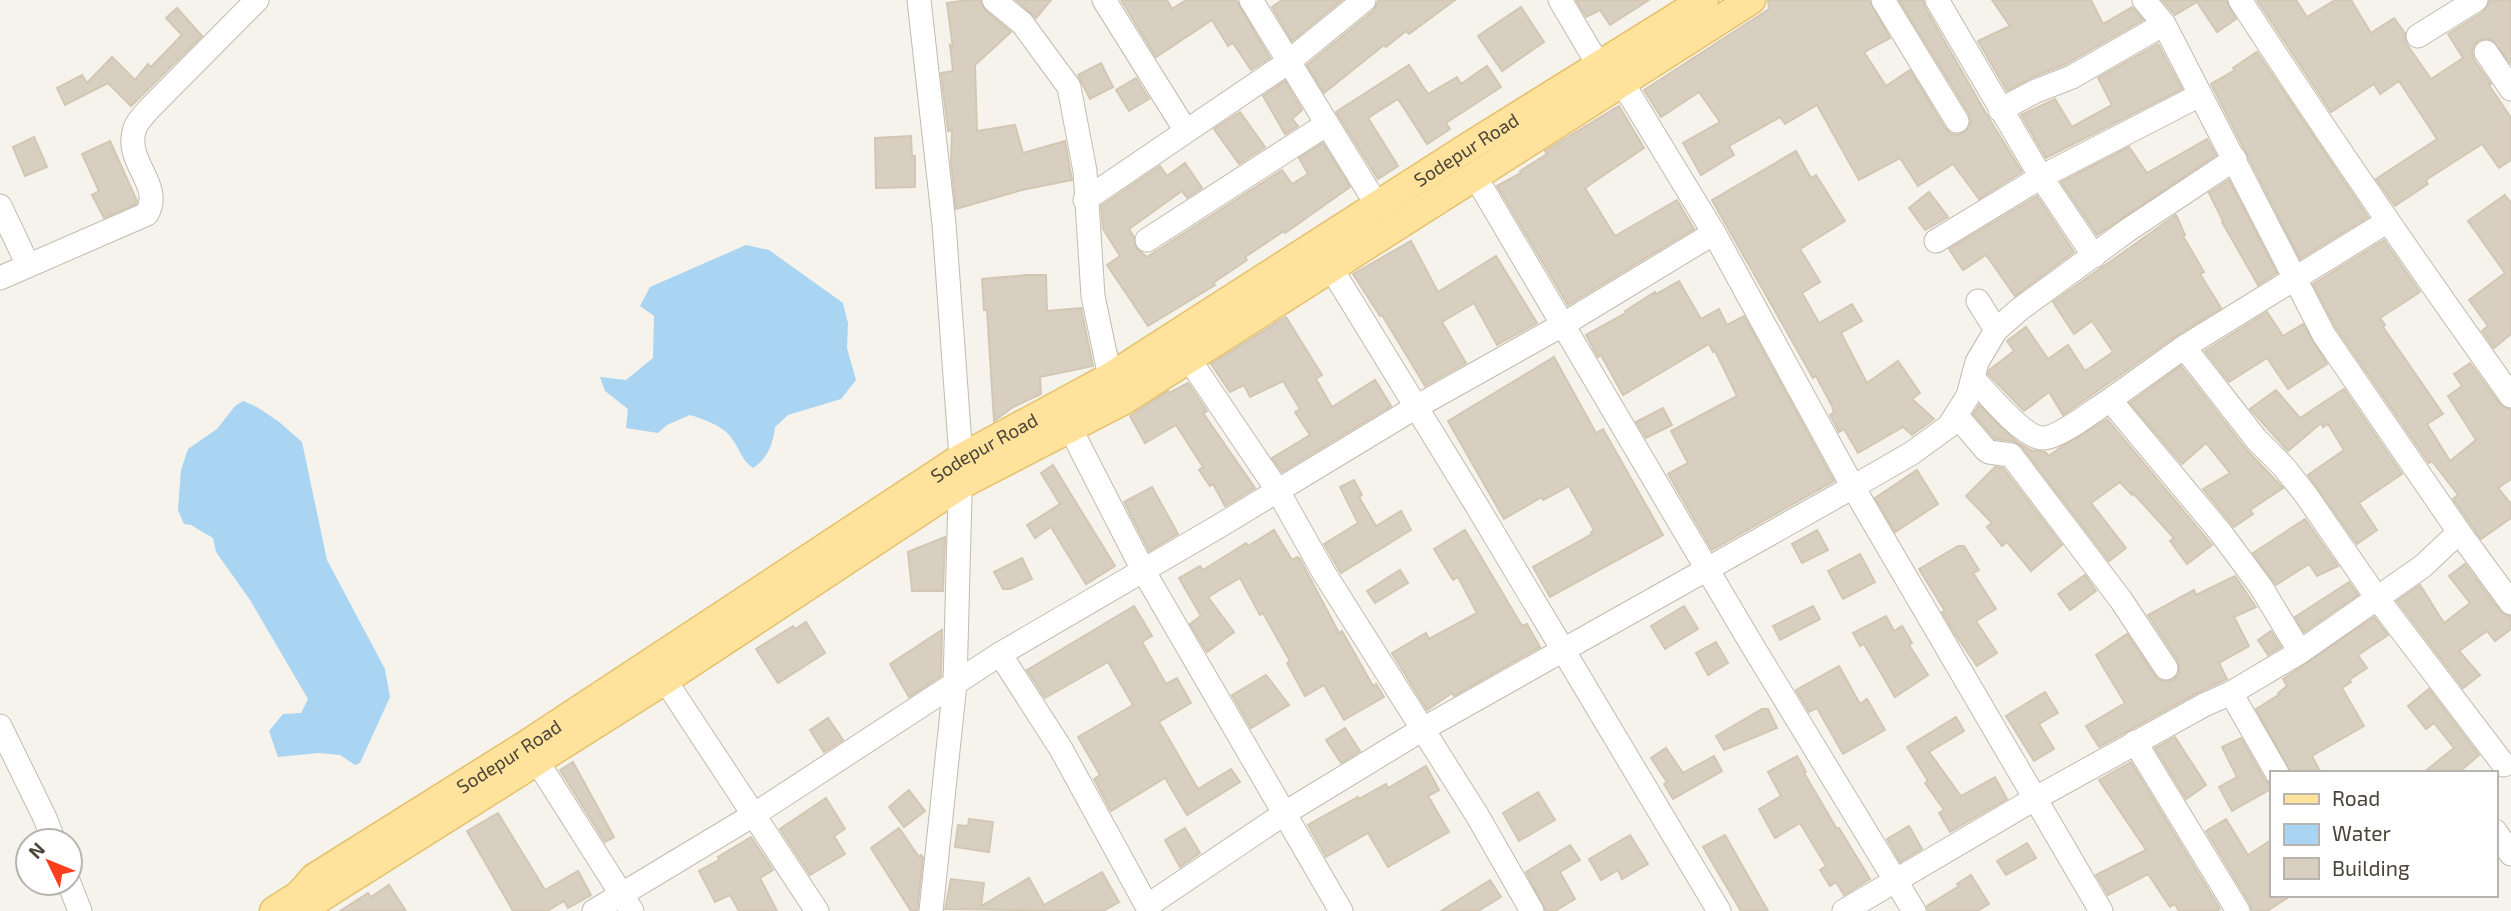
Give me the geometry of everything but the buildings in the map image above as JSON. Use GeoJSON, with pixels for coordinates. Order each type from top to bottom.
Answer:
{"type":"FeatureCollection","features":[{"type":"Feature","properties":{"kind":"main road","name":"Sodepur Road"},"geometry":{"type":"LineString","coordinates":[[274,911],[299,895],[314,878],[1704,0]]}},
{"type":"Feature","properties":{"kind":"main road"},"geometry":{"type":"LineString","coordinates":[[299,895],[316,901],[665,680],[960,472],[1070,428],[1124,400],[1751,0]]}},
{"type":"Feature","properties":{"kind":"street"},"geometry":{"type":"LineString","coordinates":[[919,0],[944,225],[960,472],[954,684],[931,911]]}},
{"type":"Feature","properties":{"kind":"street"},"geometry":{"type":"LineString","coordinates":[[994,0],[1022,23],[1069,87],[1085,171],[1093,296],[1110,377]]}},
{"type":"Feature","properties":{"kind":"street"},"geometry":{"type":"LineString","coordinates":[[1104,0],[1186,131]]}},
{"type":"Feature","properties":{"kind":"street"},"geometry":{"type":"LineString","coordinates":[[1251,0],[1377,205]]}},
{"type":"Feature","properties":{"kind":"street"},"geometry":{"type":"LineString","coordinates":[[1086,200],[1290,61],[1364,0]]}},
{"type":"Feature","properties":{"kind":"street"},"geometry":{"type":"LineString","coordinates":[[1560,0],[1599,66]]}},
{"type":"Feature","properties":{"kind":"street"},"geometry":{"type":"LineString","coordinates":[[1883,0],[1957,121]]}},
{"type":"Feature","properties":{"kind":"street"},"geometry":{"type":"LineString","coordinates":[[1937,0],[2040,177],[2094,256]]}},
{"type":"Feature","properties":{"kind":"street"},"geometry":{"type":"LineString","coordinates":[[2144,0],[2164,24],[2324,335],[2511,603]]}},
{"type":"Feature","properties":{"kind":"street"},"geometry":{"type":"LineString","coordinates":[[2240,0],[2388,221],[2511,396]]}},
{"type":"Feature","properties":{"kind":"street"},"geometry":{"type":"LineString","coordinates":[[2418,36],[2476,0]]}},
{"type":"Feature","properties":{"kind":"street"},"geometry":{"type":"LineString","coordinates":[[0,278],[147,214],[153,195],[135,158],[135,127],[148,110],[252,2]]}},
{"type":"Feature","properties":{"kind":"street"},"geometry":{"type":"LineString","coordinates":[[2000,110],[2036,91],[2072,77],[2164,24]]}},
{"type":"Feature","properties":{"kind":"street"},"geometry":{"type":"LineString","coordinates":[[2486,52],[2511,89]]}},
{"type":"Feature","properties":{"kind":"street"},"geometry":{"type":"LineString","coordinates":[[1622,82],[1713,233],[1853,487],[2101,911]]}},
{"type":"Feature","properties":{"kind":"street"},"geometry":{"type":"LineString","coordinates":[[1936,241],[2040,177],[2200,95]]}},
{"type":"Feature","properties":{"kind":"street"},"geometry":{"type":"LineString","coordinates":[[1147,240],[1327,124]]}},
{"type":"Feature","properties":{"kind":"street"},"geometry":{"type":"LineString","coordinates":[[1000,654],[1061,749],[1142,909],[1285,813],[1423,729],[1912,453],[1949,425],[1956,415],[1968,396],[1977,362],[1996,330],[2020,309],[2174,198],[2235,159]]}},
{"type":"Feature","properties":{"kind":"street"},"geometry":{"type":"LineString","coordinates":[[1475,176],[1706,568],[1914,911]]}},
{"type":"Feature","properties":{"kind":"street"},"geometry":{"type":"LineString","coordinates":[[0,206],[28,265]]}},
{"type":"Feature","properties":{"kind":"street"},"geometry":{"type":"LineString","coordinates":[[1973,378],[2029,433],[2043,438],[2055,434],[2110,400],[2184,347],[2388,221]]}},
{"type":"Feature","properties":{"kind":"street"},"geometry":{"type":"LineString","coordinates":[[594,911],[627,902],[755,814],[1000,654],[1416,407],[1564,324],[1713,233]]}},
{"type":"Feature","properties":{"kind":"street"},"geometry":{"type":"LineString","coordinates":[[1331,268],[1719,911]]}},
{"type":"Feature","properties":{"kind":"street"},"geometry":{"type":"LineString","coordinates":[[1978,301],[1996,330]]}},
{"type":"Feature","properties":{"kind":"street"},"geometry":{"type":"LineString","coordinates":[[2184,347],[2218,392],[2306,495],[2377,598],[2502,766]]}},
{"type":"Feature","properties":{"kind":"street"},"geometry":{"type":"LineString","coordinates":[[1189,359],[1278,491],[1324,573],[1477,815],[1532,911]]}},
{"type":"Feature","properties":{"kind":"street"},"geometry":{"type":"LineString","coordinates":[[2110,400],[2221,533],[2261,587],[2300,652]]}},
{"type":"Feature","properties":{"kind":"street"},"geometry":{"type":"LineString","coordinates":[[1956,415],[1989,453],[2011,455],[2121,600],[2166,668]]}},
{"type":"Feature","properties":{"kind":"street"},"geometry":{"type":"LineString","coordinates":[[1070,428],[1143,570],[1341,911]]}},
{"type":"Feature","properties":{"kind":"street"},"geometry":{"type":"LineString","coordinates":[[1844,911],[2036,798],[2231,693],[2300,652],[2423,566],[2459,532]]}},
{"type":"Feature","properties":{"kind":"street"},"geometry":{"type":"LineString","coordinates":[[665,680],[817,911]]}},
{"type":"Feature","properties":{"kind":"street"},"geometry":{"type":"LineString","coordinates":[[2231,693],[2276,771]]}},
{"type":"Feature","properties":{"kind":"street"},"geometry":{"type":"LineString","coordinates":[[0,726],[49,827]]}},
{"type":"Feature","properties":{"kind":"street"},"geometry":{"type":"LineString","coordinates":[[2135,743],[2238,911]]}},
{"type":"Feature","properties":{"kind":"street"},"geometry":{"type":"LineString","coordinates":[[537,761],[627,902]]}},
{"type":"Feature","properties":{"kind":"street"},"geometry":{"type":"LineString","coordinates":[[2497,834],[2511,854]]}},
{"type":"Feature","properties":{"kind":"water"},"geometry":{"type":"Polygon","coordinates":[[[746,245],[769,250],[843,303],[848,323],[847,348],[856,380],[841,399],[788,415],[775,427],[769,450],[753,468],[726,432],[712,423],[690,415],[667,425],[658,433],[626,428],[628,409],[605,391],[600,377],[626,380],[653,358],[654,316],[640,306],[650,287],[746,245]]]}},
{"type":"Feature","properties":{"kind":"water"},"geometry":{"type":"Polygon","coordinates":[[[243,401],[278,421],[302,442],[327,560],[385,669],[390,697],[360,763],[355,765],[340,755],[319,753],[278,757],[269,731],[283,714],[301,713],[308,699],[250,600],[216,552],[213,538],[191,525],[184,524],[178,510],[181,470],[188,449],[217,429],[235,406],[243,401]]]}}]}
